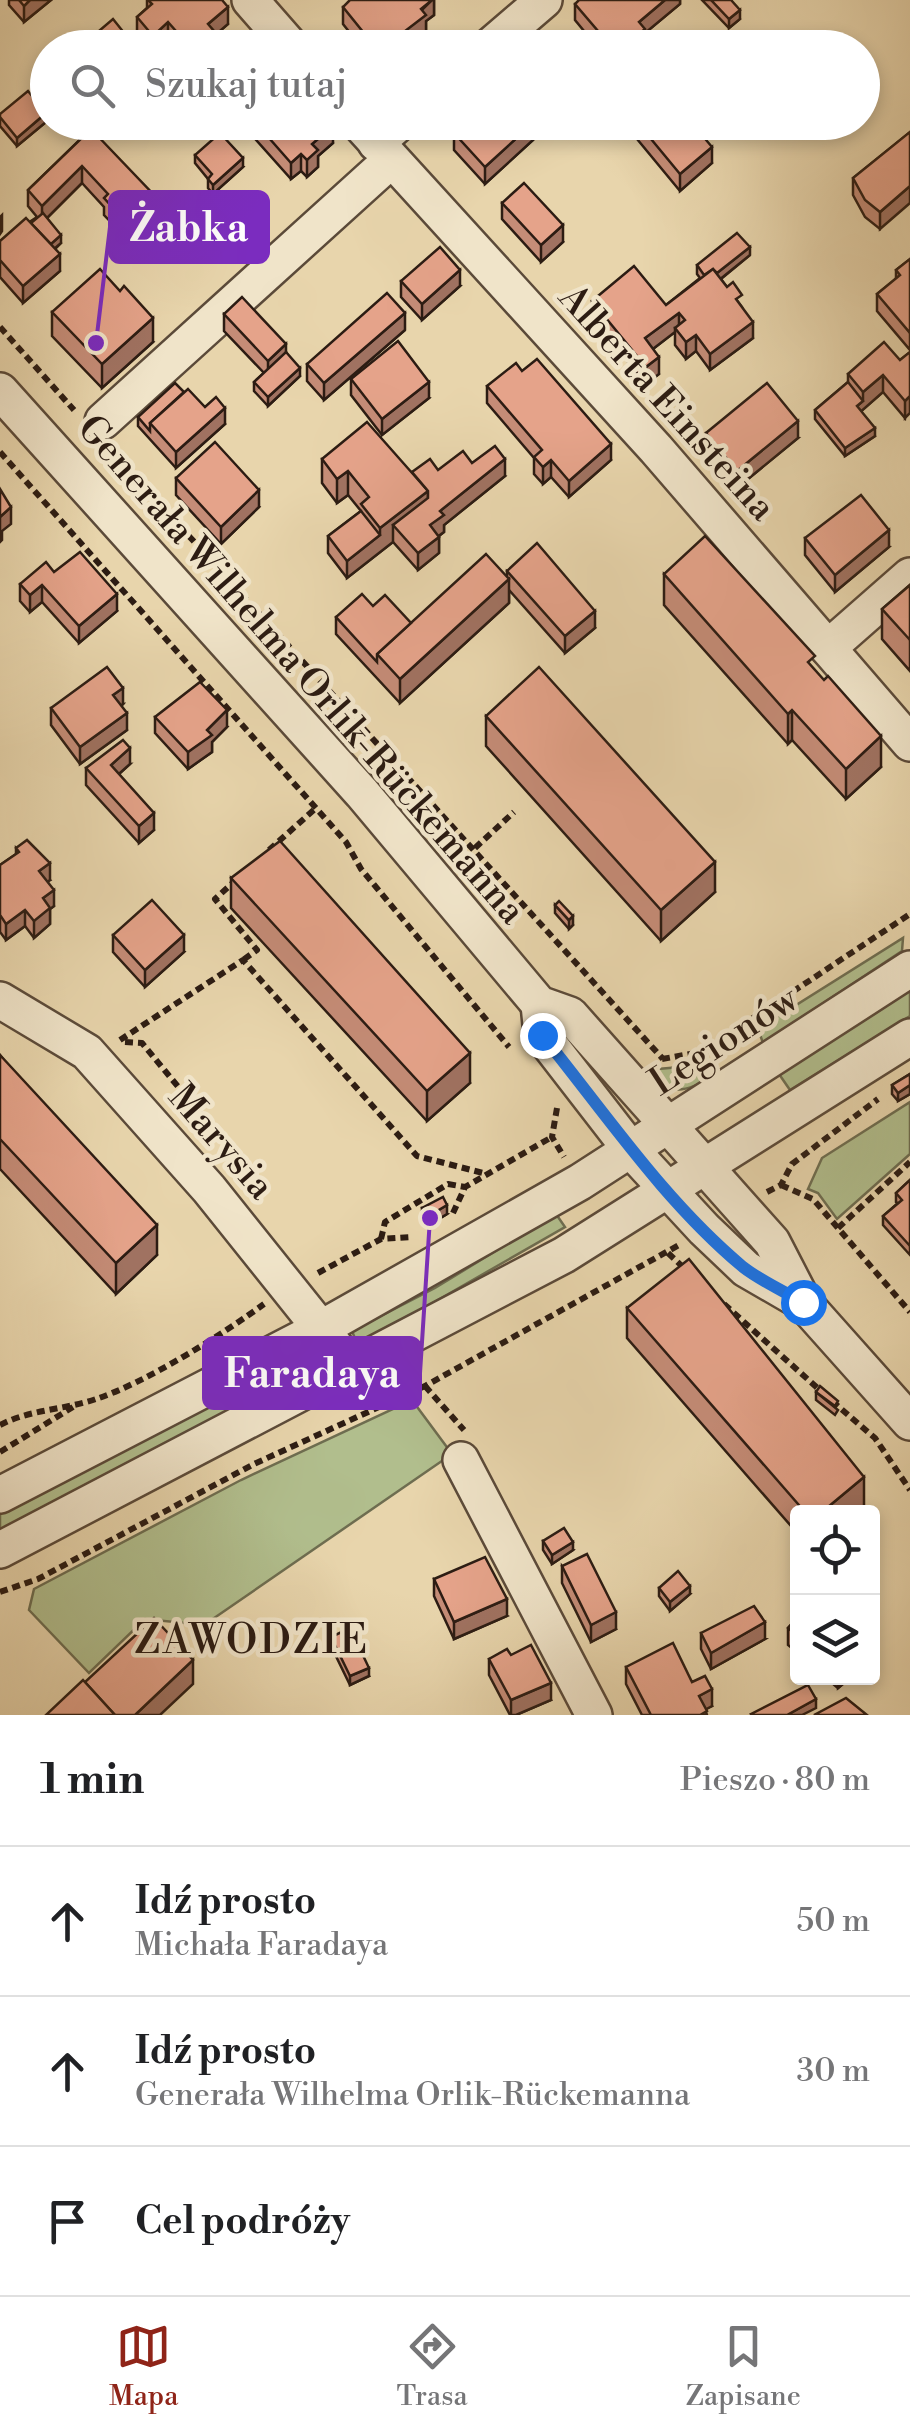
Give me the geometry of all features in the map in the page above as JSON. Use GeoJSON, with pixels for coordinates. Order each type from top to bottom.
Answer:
{"type":"FeatureCollection","features":[{"type":"Feature","properties":{"kind":"street"},"geometry":{"type":"LineString","coordinates":[[250,0],[276,30]]}},
{"type":"Feature","properties":{"kind":"street"},"geometry":{"type":"LineString","coordinates":[[509,30],[544,0]]}},
{"type":"Feature","properties":{"kind":"street"},"geometry":{"type":"LineString","coordinates":[[96,427],[378,140]]}},
{"type":"Feature","properties":{"kind":"street","name":"Alberta Einsteina"},"geometry":{"type":"LineString","coordinates":[[384,140],[910,743]]}},
{"type":"Feature","properties":{"kind":"street","name":"Generała Wilhelma Orlik-Rückemanna"},"geometry":{"type":"LineString","coordinates":[[0,391],[362,793],[539,1004],[570,1015],[705,1165],[772,1242],[803,1302]]}},
{"type":"Feature","properties":{"kind":"street"},"geometry":{"type":"LineString","coordinates":[[828,648],[910,576]]}},
{"type":"Feature","properties":{"kind":"street","name":"Legionów"},"geometry":{"type":"LineString","coordinates":[[0,1496],[322,1328],[631,1150],[910,969]]}},
{"type":"Feature","properties":{"kind":"street","name":"Marysia"},"geometry":{"type":"LineString","coordinates":[[0,1000],[87,1052],[209,1189],[352,1369]]}},
{"type":"Feature","properties":{"kind":"street","name":"Generała Wilhelma Orlik-Rückemanna"},"geometry":{"type":"LineString","coordinates":[[539,1004],[542,1035],[666,1190],[746,1269],[803,1302]]}},
{"type":"Feature","properties":{"kind":"street"},"geometry":{"type":"LineString","coordinates":[[0,1550],[564,1255],[910,1038]]}},
{"type":"Feature","properties":{"kind":"street"},"geometry":{"type":"LineString","coordinates":[[803,1302],[910,1422]]}},
{"type":"Feature","properties":{"kind":"street"},"geometry":{"type":"LineString","coordinates":[[461,1460],[594,1715]]}},
{"type":"Feature","properties":{"kind":"path"},"geometry":{"type":"LineString","coordinates":[[0,326],[96,427],[324,682],[370,740],[475,848],[662,1059]]}},
{"type":"Feature","properties":{"kind":"path"},"geometry":{"type":"LineString","coordinates":[[0,452],[346,842],[360,869],[518,1059]]}},
{"type":"Feature","properties":{"kind":"path"},"geometry":{"type":"LineString","coordinates":[[258,860],[316,808]]}},
{"type":"Feature","properties":{"kind":"path"},"geometry":{"type":"LineString","coordinates":[[475,848],[514,812]]}},
{"type":"Feature","properties":{"kind":"path"},"geometry":{"type":"LineString","coordinates":[[107,1034],[124,1042],[164,1009],[217,982],[257,950],[215,899],[244,873]]}},
{"type":"Feature","properties":{"kind":"path"},"geometry":{"type":"LineString","coordinates":[[651,1063],[722,1050],[750,1020],[910,914]]}},
{"type":"Feature","properties":{"kind":"path"},"geometry":{"type":"LineString","coordinates":[[243,960],[418,1156],[488,1174]]}},
{"type":"Feature","properties":{"kind":"path"},"geometry":{"type":"LineString","coordinates":[[882,1096],[792,1164],[782,1185],[813,1199],[910,1312]]}},
{"type":"Feature","properties":{"kind":"path"},"geometry":{"type":"LineString","coordinates":[[551,1102],[558,1109],[552,1137],[563,1154]]}},
{"type":"Feature","properties":{"kind":"path"},"geometry":{"type":"LineString","coordinates":[[440,1220],[456,1212],[465,1188],[552,1137]]}},
{"type":"Feature","properties":{"kind":"path"},"geometry":{"type":"LineString","coordinates":[[838,1228],[910,1162]]}},
{"type":"Feature","properties":{"kind":"path"},"geometry":{"type":"LineString","coordinates":[[381,1239],[385,1222],[416,1203],[448,1184],[465,1188]]}},
{"type":"Feature","properties":{"kind":"path"},"geometry":{"type":"LineString","coordinates":[[310,1278],[381,1239],[410,1238],[426,1229]]}},
{"type":"Feature","properties":{"kind":"path"},"geometry":{"type":"LineString","coordinates":[[0,1592],[38,1579],[254,1464],[425,1386],[671,1251],[694,1277]]}},
{"type":"Feature","properties":{"kind":"path"},"geometry":{"type":"LineString","coordinates":[[626,1262],[633,1272]]}},
{"type":"Feature","properties":{"kind":"path"},"geometry":{"type":"LineString","coordinates":[[0,1425],[24,1413],[97,1399],[223,1334],[276,1296]]}},
{"type":"Feature","properties":{"kind":"path"},"geometry":{"type":"LineString","coordinates":[[723,1303],[875,1438],[910,1490]]}},
{"type":"Feature","properties":{"kind":"path"},"geometry":{"type":"LineString","coordinates":[[425,1386],[475,1448],[461,1460]]}},
{"type":"Feature","properties":{"kind":"path"},"geometry":{"type":"LineString","coordinates":[[0,1452],[78,1403]]}},
{"type":"Feature","properties":{"kind":"green space"},"geometry":{"type":"Polygon","coordinates":[[[903,938],[902,951],[763,1043],[758,1029],[903,938]]]}},
{"type":"Feature","properties":{"kind":"green space"},"geometry":{"type":"Polygon","coordinates":[[[910,988],[910,1016],[790,1090],[779,1074],[910,988]]]}},
{"type":"Feature","properties":{"kind":"green space"},"geometry":{"type":"Polygon","coordinates":[[[691,1066],[718,1073],[682,1089],[665,1088],[646,1077],[658,1069],[691,1066]]]}},
{"type":"Feature","properties":{"kind":"green space"},"geometry":{"type":"Polygon","coordinates":[[[910,1102],[910,1154],[837,1219],[818,1193],[808,1189],[822,1158],[910,1102]]]}},
{"type":"Feature","properties":{"kind":"green space"},"geometry":{"type":"Polygon","coordinates":[[[556,1214],[565,1227],[358,1346],[352,1331],[435,1288],[556,1214]]]}},
{"type":"Feature","properties":{"kind":"green space"},"geometry":{"type":"Polygon","coordinates":[[[317,1350],[321,1364],[0,1530],[0,1514],[317,1350]]]}},
{"type":"Feature","properties":{"kind":"green space"},"geometry":{"type":"Polygon","coordinates":[[[412,1400],[452,1454],[204,1625],[145,1619],[89,1673],[29,1610],[34,1589],[241,1480],[412,1400]]]}},
{"type":"Feature","properties":{"kind":"building"},"geometry":{"type":"Polygon","coordinates":[[[148,0],[222,0],[228,7],[208,24],[213,30],[175,30],[168,22],[159,30],[148,30],[137,17],[152,4],[148,0]]]}},
{"type":"Feature","properties":{"kind":"building"},"geometry":{"type":"Polygon","coordinates":[[[350,0],[432,0],[421,9],[426,15],[406,30],[362,30],[343,7],[350,0]]]}},
{"type":"Feature","properties":{"kind":"building"},"geometry":{"type":"Polygon","coordinates":[[[579,0],[665,0],[639,22],[644,30],[597,30],[575,4],[579,0]]]}},
{"type":"Feature","properties":{"kind":"building"},"geometry":{"type":"Polygon","coordinates":[[[711,0],[731,0],[740,10],[729,19],[711,0]]]}},
{"type":"Feature","properties":{"kind":"building"},"geometry":{"type":"Polygon","coordinates":[[[113,19],[122,30],[100,30],[113,19]]]}},
{"type":"Feature","properties":{"kind":"building"},"geometry":{"type":"Polygon","coordinates":[[[28,91],[30,93],[30,127],[17,138],[0,114],[28,91]]]}},
{"type":"Feature","properties":{"kind":"building"},"geometry":{"type":"Polygon","coordinates":[[[910,132],[910,186],[880,212],[865,200],[853,178],[910,132]]]}},
{"type":"Feature","properties":{"kind":"building"},"geometry":{"type":"Polygon","coordinates":[[[80,140],[102,140],[155,196],[127,223],[104,198],[108,194],[82,166],[42,206],[28,190],[80,140]]]}},
{"type":"Feature","properties":{"kind":"building"},"geometry":{"type":"Polygon","coordinates":[[[212,140],[226,140],[243,158],[213,185],[208,179],[212,174],[195,155],[212,140]]]}},
{"type":"Feature","properties":{"kind":"building"},"geometry":{"type":"Polygon","coordinates":[[[271,140],[317,140],[312,144],[318,150],[307,160],[301,154],[291,163],[271,140]]]}},
{"type":"Feature","properties":{"kind":"building"},"geometry":{"type":"Polygon","coordinates":[[[460,140],[514,140],[485,167],[460,140]]]}},
{"type":"Feature","properties":{"kind":"building"},"geometry":{"type":"Polygon","coordinates":[[[652,140],[706,140],[712,147],[680,174],[652,140]]]}},
{"type":"Feature","properties":{"kind":"building"},"geometry":{"type":"Polygon","coordinates":[[[524,183],[563,225],[541,245],[502,203],[524,183]]]}},
{"type":"Feature","properties":{"kind":"building"},"geometry":{"type":"Polygon","coordinates":[[[43,213],[61,235],[51,244],[31,223],[43,213]]]}},
{"type":"Feature","properties":{"kind":"building"},"geometry":{"type":"Polygon","coordinates":[[[26,218],[60,254],[23,286],[0,260],[0,241],[26,218]]]}},
{"type":"Feature","properties":{"kind":"building"},"geometry":{"type":"Polygon","coordinates":[[[737,233],[750,247],[717,273],[713,269],[704,275],[697,265],[737,233]]]}},
{"type":"Feature","properties":{"kind":"building"},"geometry":{"type":"Polygon","coordinates":[[[440,247],[460,270],[422,304],[401,281],[440,247]]]}},
{"type":"Feature","properties":{"kind":"building"},"geometry":{"type":"Polygon","coordinates":[[[910,259],[910,333],[877,294],[900,275],[896,270],[910,259]]]}},
{"type":"Feature","properties":{"kind":"building"},"geometry":{"type":"Polygon","coordinates":[[[634,266],[666,305],[713,269],[727,287],[733,282],[742,295],[736,299],[753,322],[710,354],[696,335],[686,342],[675,328],[685,320],[679,313],[645,338],[659,357],[646,367],[592,301],[634,266]]]}},
{"type":"Feature","properties":{"kind":"building"},"geometry":{"type":"Polygon","coordinates":[[[100,269],[120,291],[124,286],[153,318],[102,364],[52,312],[100,269]]]}},
{"type":"Feature","properties":{"kind":"building"},"geometry":{"type":"Polygon","coordinates":[[[387,293],[405,313],[324,383],[307,364],[387,293]]]}},
{"type":"Feature","properties":{"kind":"building"},"geometry":{"type":"Polygon","coordinates":[[[242,297],[286,344],[268,361],[224,314],[242,297]]]}},
{"type":"Feature","properties":{"kind":"building"},"geometry":{"type":"Polygon","coordinates":[[[398,341],[429,382],[382,419],[351,379],[398,341]]]}},
{"type":"Feature","properties":{"kind":"building"},"geometry":{"type":"Polygon","coordinates":[[[884,342],[900,360],[910,352],[910,396],[905,401],[883,375],[863,392],[848,374],[884,342]]]}},
{"type":"Feature","properties":{"kind":"building"},"geometry":{"type":"Polygon","coordinates":[[[286,352],[300,368],[268,397],[254,382],[286,352]]]}},
{"type":"Feature","properties":{"kind":"building"},"geometry":{"type":"Polygon","coordinates":[[[537,359],[611,444],[569,481],[551,460],[543,467],[534,457],[542,450],[487,386],[516,363],[522,371],[537,359]]]}},
{"type":"Feature","properties":{"kind":"building"},"geometry":{"type":"Polygon","coordinates":[[[848,382],[863,401],[857,406],[875,428],[845,448],[815,410],[848,382]]]}},
{"type":"Feature","properties":{"kind":"building"},"geometry":{"type":"Polygon","coordinates":[[[175,383],[184,392],[150,423],[150,431],[138,417],[175,383]]]}},
{"type":"Feature","properties":{"kind":"building"},"geometry":{"type":"Polygon","coordinates":[[[767,383],[798,421],[737,471],[706,433],[767,383]]]}},
{"type":"Feature","properties":{"kind":"building"},"geometry":{"type":"Polygon","coordinates":[[[188,389],[205,407],[216,397],[225,408],[176,452],[150,423],[188,389]]]}},
{"type":"Feature","properties":{"kind":"building"},"geometry":{"type":"Polygon","coordinates":[[[367,422],[428,491],[380,528],[361,504],[369,497],[348,471],[337,479],[322,459],[367,422]]]}},
{"type":"Feature","properties":{"kind":"building"},"geometry":{"type":"Polygon","coordinates":[[[215,442],[259,490],[221,527],[176,478],[215,442]]]}},
{"type":"Feature","properties":{"kind":"building"},"geometry":{"type":"Polygon","coordinates":[[[495,446],[505,459],[440,511],[444,515],[430,525],[439,537],[418,553],[393,525],[428,498],[428,491],[412,472],[430,459],[438,470],[463,451],[472,463],[495,446]]]}},
{"type":"Feature","properties":{"kind":"building"},"geometry":{"type":"Polygon","coordinates":[[[0,489],[11,507],[0,517],[0,489]]]}},
{"type":"Feature","properties":{"kind":"building"},"geometry":{"type":"Polygon","coordinates":[[[861,495],[889,530],[835,575],[805,538],[861,495]]]}},
{"type":"Feature","properties":{"kind":"building"},"geometry":{"type":"Polygon","coordinates":[[[361,511],[380,535],[347,561],[328,536],[361,511]]]}},
{"type":"Feature","properties":{"kind":"building"},"geometry":{"type":"Polygon","coordinates":[[[705,536],[815,656],[808,662],[824,680],[828,676],[881,736],[846,769],[792,710],[788,714],[664,574],[705,536]]]}},
{"type":"Feature","properties":{"kind":"building"},"geometry":{"type":"Polygon","coordinates":[[[537,543],[595,611],[565,636],[507,571],[537,543]]]}},
{"type":"Feature","properties":{"kind":"building"},"geometry":{"type":"Polygon","coordinates":[[[80,552],[117,594],[79,626],[42,585],[30,595],[20,584],[46,562],[54,572],[80,552]]]}},
{"type":"Feature","properties":{"kind":"building"},"geometry":{"type":"Polygon","coordinates":[[[486,554],[509,579],[400,679],[377,654],[486,554]]]}},
{"type":"Feature","properties":{"kind":"building"},"geometry":{"type":"Polygon","coordinates":[[[910,585],[910,640],[882,609],[910,585]]]}},
{"type":"Feature","properties":{"kind":"building"},"geometry":{"type":"Polygon","coordinates":[[[362,594],[373,606],[385,595],[411,623],[377,654],[377,662],[336,617],[362,594]]]}},
{"type":"Feature","properties":{"kind":"building"},"geometry":{"type":"Polygon","coordinates":[[[107,667],[123,688],[113,695],[127,713],[80,747],[51,708],[107,667]]]}},
{"type":"Feature","properties":{"kind":"building"},"geometry":{"type":"Polygon","coordinates":[[[539,667],[715,862],[661,910],[486,716],[539,667]]]}},
{"type":"Feature","properties":{"kind":"building"},"geometry":{"type":"Polygon","coordinates":[[[200,682],[227,710],[207,730],[212,735],[188,752],[155,717],[200,682]]]}},
{"type":"Feature","properties":{"kind":"building"},"geometry":{"type":"Polygon","coordinates":[[[123,740],[130,748],[111,765],[154,813],[139,826],[86,768],[123,740]]]}},
{"type":"Feature","properties":{"kind":"building"},"geometry":{"type":"Polygon","coordinates":[[[27,840],[50,863],[39,871],[54,890],[43,898],[50,908],[34,921],[25,910],[6,924],[0,915],[0,865],[19,852],[16,848],[27,840]]]}},
{"type":"Feature","properties":{"kind":"building"},"geometry":{"type":"Polygon","coordinates":[[[280,841],[470,1053],[427,1091],[231,878],[280,841]]]}},
{"type":"Feature","properties":{"kind":"building"},"geometry":{"type":"Polygon","coordinates":[[[152,900],[184,935],[145,970],[113,935],[152,900]]]}},
{"type":"Feature","properties":{"kind":"building"},"geometry":{"type":"Polygon","coordinates":[[[559,901],[573,916],[569,920],[555,905],[559,901]]]}},
{"type":"Feature","properties":{"kind":"building"},"geometry":{"type":"Polygon","coordinates":[[[0,1055],[157,1225],[116,1263],[0,1139],[0,1055]]]}},
{"type":"Feature","properties":{"kind":"building"},"geometry":{"type":"Polygon","coordinates":[[[910,1074],[910,1085],[898,1093],[892,1085],[910,1074]]]}},
{"type":"Feature","properties":{"kind":"building"},"geometry":{"type":"Polygon","coordinates":[[[910,1180],[910,1246],[883,1216],[902,1200],[896,1193],[910,1180]]]}},
{"type":"Feature","properties":{"kind":"building"},"geometry":{"type":"Polygon","coordinates":[[[443,1197],[447,1205],[427,1217],[422,1208],[443,1197]]]}},
{"type":"Feature","properties":{"kind":"building"},"geometry":{"type":"Polygon","coordinates":[[[689,1259],[864,1477],[830,1505],[799,1505],[627,1308],[689,1259]]]}},
{"type":"Feature","properties":{"kind":"building"},"geometry":{"type":"Polygon","coordinates":[[[820,1386],[838,1401],[835,1406],[816,1392],[820,1386]]]}},
{"type":"Feature","properties":{"kind":"building"},"geometry":{"type":"Polygon","coordinates":[[[564,1528],[573,1542],[552,1555],[543,1541],[564,1528]]]}},
{"type":"Feature","properties":{"kind":"building"},"geometry":{"type":"Polygon","coordinates":[[[587,1554],[616,1612],[591,1625],[562,1566],[587,1554]]]}},
{"type":"Feature","properties":{"kind":"building"},"geometry":{"type":"Polygon","coordinates":[[[485,1557],[507,1599],[454,1622],[434,1579],[485,1557]]]}},
{"type":"Feature","properties":{"kind":"building"},"geometry":{"type":"Polygon","coordinates":[[[678,1571],[690,1586],[670,1602],[659,1588],[678,1571]]]}},
{"type":"Feature","properties":{"kind":"building"},"geometry":{"type":"Polygon","coordinates":[[[754,1606],[765,1622],[711,1653],[701,1633],[754,1606]]]}},
{"type":"Feature","properties":{"kind":"building"},"geometry":{"type":"Polygon","coordinates":[[[154,1618],[193,1660],[135,1715],[115,1715],[85,1682],[154,1618]]]}},
{"type":"Feature","properties":{"kind":"building"},"geometry":{"type":"Polygon","coordinates":[[[350,1628],[369,1668],[350,1676],[331,1637],[350,1628]]]}},
{"type":"Feature","properties":{"kind":"building"},"geometry":{"type":"Polygon","coordinates":[[[673,1643],[692,1682],[705,1676],[712,1689],[699,1696],[707,1711],[700,1715],[651,1715],[626,1667],[673,1643]]]}},
{"type":"Feature","properties":{"kind":"building"},"geometry":{"type":"Polygon","coordinates":[[[531,1645],[551,1683],[511,1700],[489,1659],[507,1649],[511,1655],[531,1645]]]}},
{"type":"Feature","properties":{"kind":"building"},"geometry":{"type":"Polygon","coordinates":[[[83,1680],[115,1715],[46,1715],[83,1680]]]}},
{"type":"Feature","properties":{"kind":"building"},"geometry":{"type":"Polygon","coordinates":[[[808,1685],[816,1699],[787,1715],[751,1714],[808,1685]]]}},
{"type":"Feature","properties":{"kind":"building"},"geometry":{"type":"Polygon","coordinates":[[[846,1698],[867,1715],[814,1715],[846,1698]]]}},
{"type":"Feature","properties":{"kind":"place","name":"Żabka"},"geometry":{"type":"Point","coordinates":[96,343]}},
{"type":"Feature","properties":{"kind":"place","name":"Faradaya"},"geometry":{"type":"Point","coordinates":[430,1218]}},
{"type":"Feature","properties":{"kind":"district","name":"ZAWODZIE"},"geometry":{"type":"Point","coordinates":[252,1639]}},
{"type":"Feature","properties":{"kind":"route"},"geometry":{"type":"LineString","coordinates":[[542,1035],[631,1150],[704,1229],[746,1269],[803,1302]]}}]}
